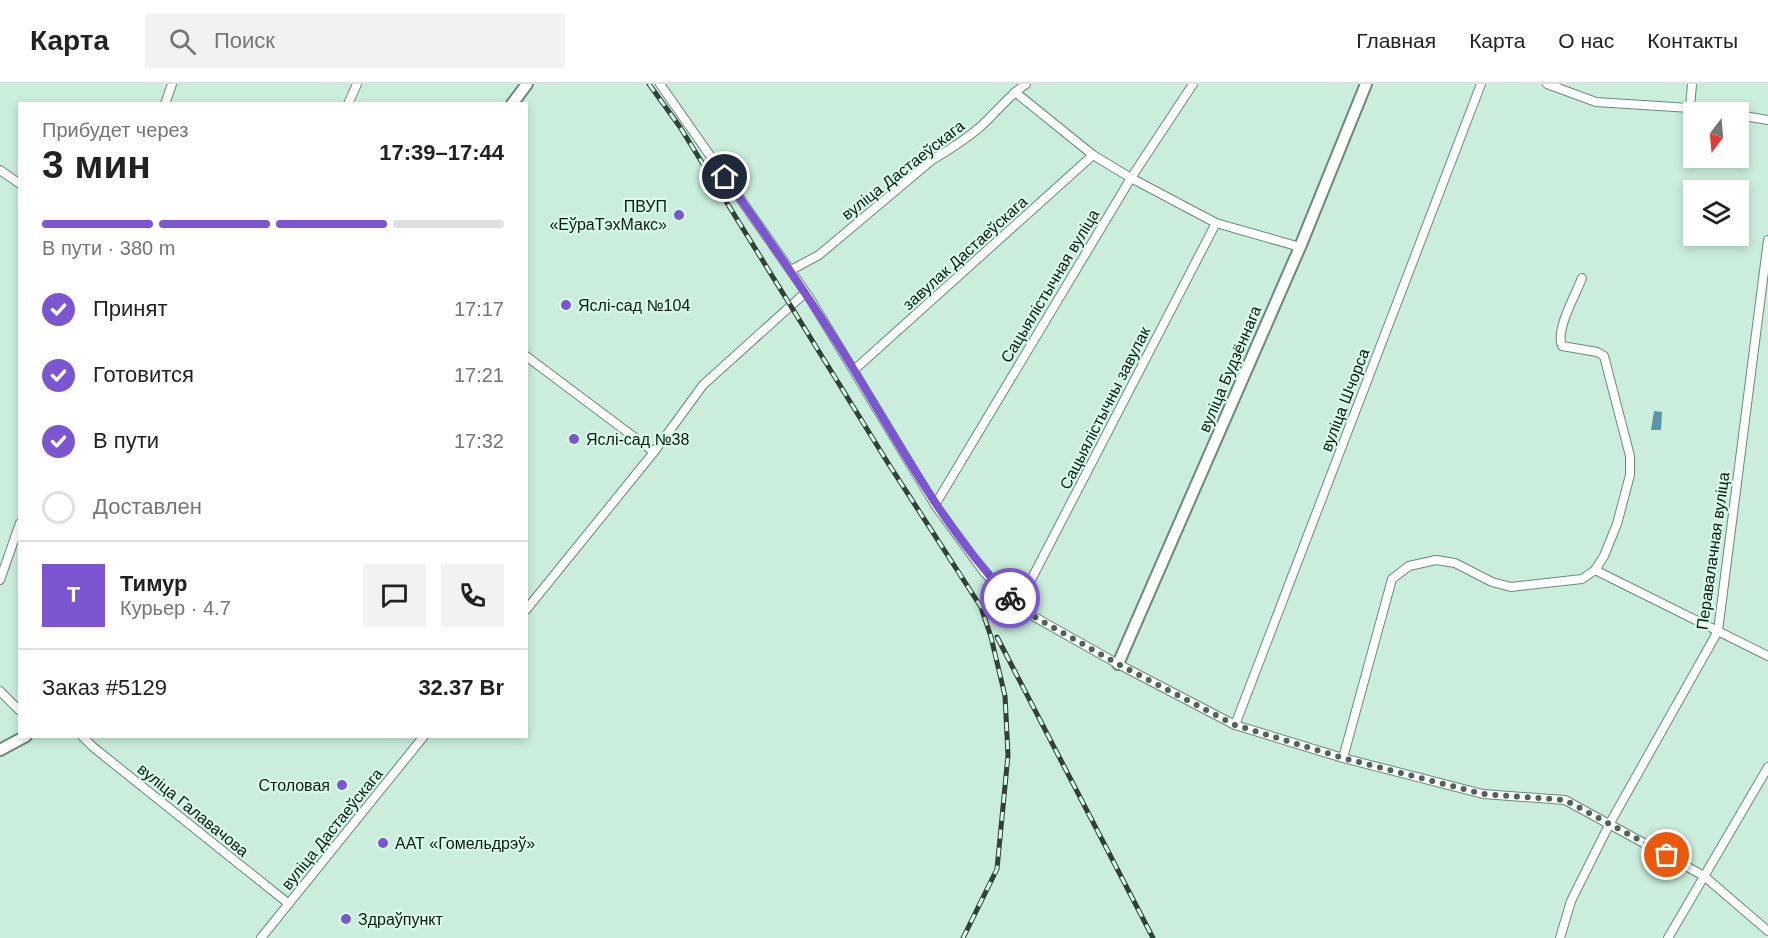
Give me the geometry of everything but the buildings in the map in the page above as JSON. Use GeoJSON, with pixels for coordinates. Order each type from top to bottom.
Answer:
{"type":"FeatureCollection","features":[{"type":"Feature","properties":{"kind":"street"},"geometry":{"type":"LineString","coordinates":[[166,102],[172,84]]}},
{"type":"Feature","properties":{"kind":"street"},"geometry":{"type":"LineString","coordinates":[[349,102],[357,84]]}},
{"type":"Feature","properties":{"kind":"street"},"geometry":{"type":"LineString","coordinates":[[514,102],[527,84]]}},
{"type":"Feature","properties":{"kind":"street"},"geometry":{"type":"LineString","coordinates":[[660,84],[791,270],[935,505],[984,572],[1017,607],[1118,664],[1235,725],[1343,758],[1483,794],[1565,800],[1704,876],[1768,931]]}},
{"type":"Feature","properties":{"kind":"street","name":"вуліца Дастаеўскага"},"geometry":{"type":"LineString","coordinates":[[791,270],[819,255],[932,160],[953,148],[981,126],[1026,84]]}},
{"type":"Feature","properties":{"kind":"street","name":"Сацыялістычная вуліца"},"geometry":{"type":"LineString","coordinates":[[935,505],[1131,178],[1193,84]]}},
{"type":"Feature","properties":{"kind":"street","name":"вуліца Будзённага"},"geometry":{"type":"LineString","coordinates":[[1118,664],[1300,247],[1366,84]]}},
{"type":"Feature","properties":{"kind":"street","name":"вуліца Шчорса"},"geometry":{"type":"LineString","coordinates":[[1235,725],[1481,84]]}},
{"type":"Feature","properties":{"kind":"street"},"geometry":{"type":"LineString","coordinates":[[1546,84],[1596,102],[1683,108]]}},
{"type":"Feature","properties":{"kind":"street"},"geometry":{"type":"LineString","coordinates":[[1690,102],[1692,84]]}},
{"type":"Feature","properties":{"kind":"street"},"geometry":{"type":"LineString","coordinates":[[1015,92],[1093,155],[1131,178],[1216,223],[1300,247]]}},
{"type":"Feature","properties":{"kind":"street"},"geometry":{"type":"LineString","coordinates":[[1749,116],[1767,118]]}},
{"type":"Feature","properties":{"kind":"street","name":"завулак Дастаеўскага"},"geometry":{"type":"LineString","coordinates":[[854,370],[1093,155]]}},
{"type":"Feature","properties":{"kind":"street"},"geometry":{"type":"LineString","coordinates":[[0,170],[18,183]]}},
{"type":"Feature","properties":{"kind":"street","name":"Сацыялістычны завулак"},"geometry":{"type":"LineString","coordinates":[[1017,607],[1216,223]]}},
{"type":"Feature","properties":{"kind":"street","name":"Перавалачная вуліца"},"geometry":{"type":"LineString","coordinates":[[1560,938],[1571,901],[1610,823],[1718,631],[1768,240]]}},
{"type":"Feature","properties":{"kind":"street"},"geometry":{"type":"LineString","coordinates":[[1343,758],[1392,579],[1409,566],[1436,560],[1455,563],[1492,582],[1511,587],[1582,579],[1595,570],[1604,556],[1617,524],[1630,475],[1630,456],[1604,356],[1597,352],[1562,346],[1559,340],[1582,278]]}},
{"type":"Feature","properties":{"kind":"street"},"geometry":{"type":"LineString","coordinates":[[528,608],[654,452],[703,385],[807,295]]}},
{"type":"Feature","properties":{"kind":"street"},"geometry":{"type":"LineString","coordinates":[[528,358],[654,452]]}},
{"type":"Feature","properties":{"kind":"street"},"geometry":{"type":"LineString","coordinates":[[0,580],[18,529]]}},
{"type":"Feature","properties":{"kind":"street"},"geometry":{"type":"LineString","coordinates":[[1595,570],[1768,656]]}},
{"type":"Feature","properties":{"kind":"street"},"geometry":{"type":"LineString","coordinates":[[0,691],[18,709]]}},
{"type":"Feature","properties":{"kind":"street"},"geometry":{"type":"LineString","coordinates":[[0,750],[22,738]]}},
{"type":"Feature","properties":{"kind":"street","name":"вуліца Галавачова"},"geometry":{"type":"LineString","coordinates":[[84,738],[289,904]]}},
{"type":"Feature","properties":{"kind":"street","name":"вуліца Дастаеўскага"},"geometry":{"type":"LineString","coordinates":[[261,938],[422,738]]}},
{"type":"Feature","properties":{"kind":"street"},"geometry":{"type":"LineString","coordinates":[[1668,938],[1768,767]]}},
{"type":"Feature","properties":{"kind":"water"},"geometry":{"type":"Polygon","coordinates":[[[1654,411],[1662,412],[1661,430],[1651,430],[1654,411]]]}},
{"type":"Feature","properties":{"kind":"railway"},"geometry":{"type":"LineString","coordinates":[[649,84],[680,127],[888,463],[981,607],[991,637],[1005,696],[1008,755],[997,869],[963,938]]}},
{"type":"Feature","properties":{"kind":"railway"},"geometry":{"type":"LineString","coordinates":[[997,637],[1153,938]]}},
{"type":"Feature","properties":{"kind":"way so far"},"geometry":{"type":"LineString","coordinates":[[1010,598],[1017,607],[1118,664],[1235,725],[1343,758],[1483,794],[1565,800],[1667,855]]}},
{"type":"Feature","properties":{"kind":"place","name":"ПВУП «ЕўраТэхМакс»"},"geometry":{"type":"Point","coordinates":[679,215]}},
{"type":"Feature","properties":{"kind":"place","name":"Яслі-сад №104"},"geometry":{"type":"Point","coordinates":[566,305]}},
{"type":"Feature","properties":{"kind":"place","name":"Яслі-сад №38"},"geometry":{"type":"Point","coordinates":[574,439]}},
{"type":"Feature","properties":{"kind":"place","name":"Столовая"},"geometry":{"type":"Point","coordinates":[342,785]}},
{"type":"Feature","properties":{"kind":"place","name":"ААТ «Гомельдрэў»"},"geometry":{"type":"Point","coordinates":[383,843]}},
{"type":"Feature","properties":{"kind":"place","name":"Здраўпункт"},"geometry":{"type":"Point","coordinates":[346,919]}},
{"type":"Feature","properties":{"kind":"route"},"geometry":{"type":"LineString","coordinates":[[725,177],[809,297],[935,505],[984,572],[1010,598]]}}]}
